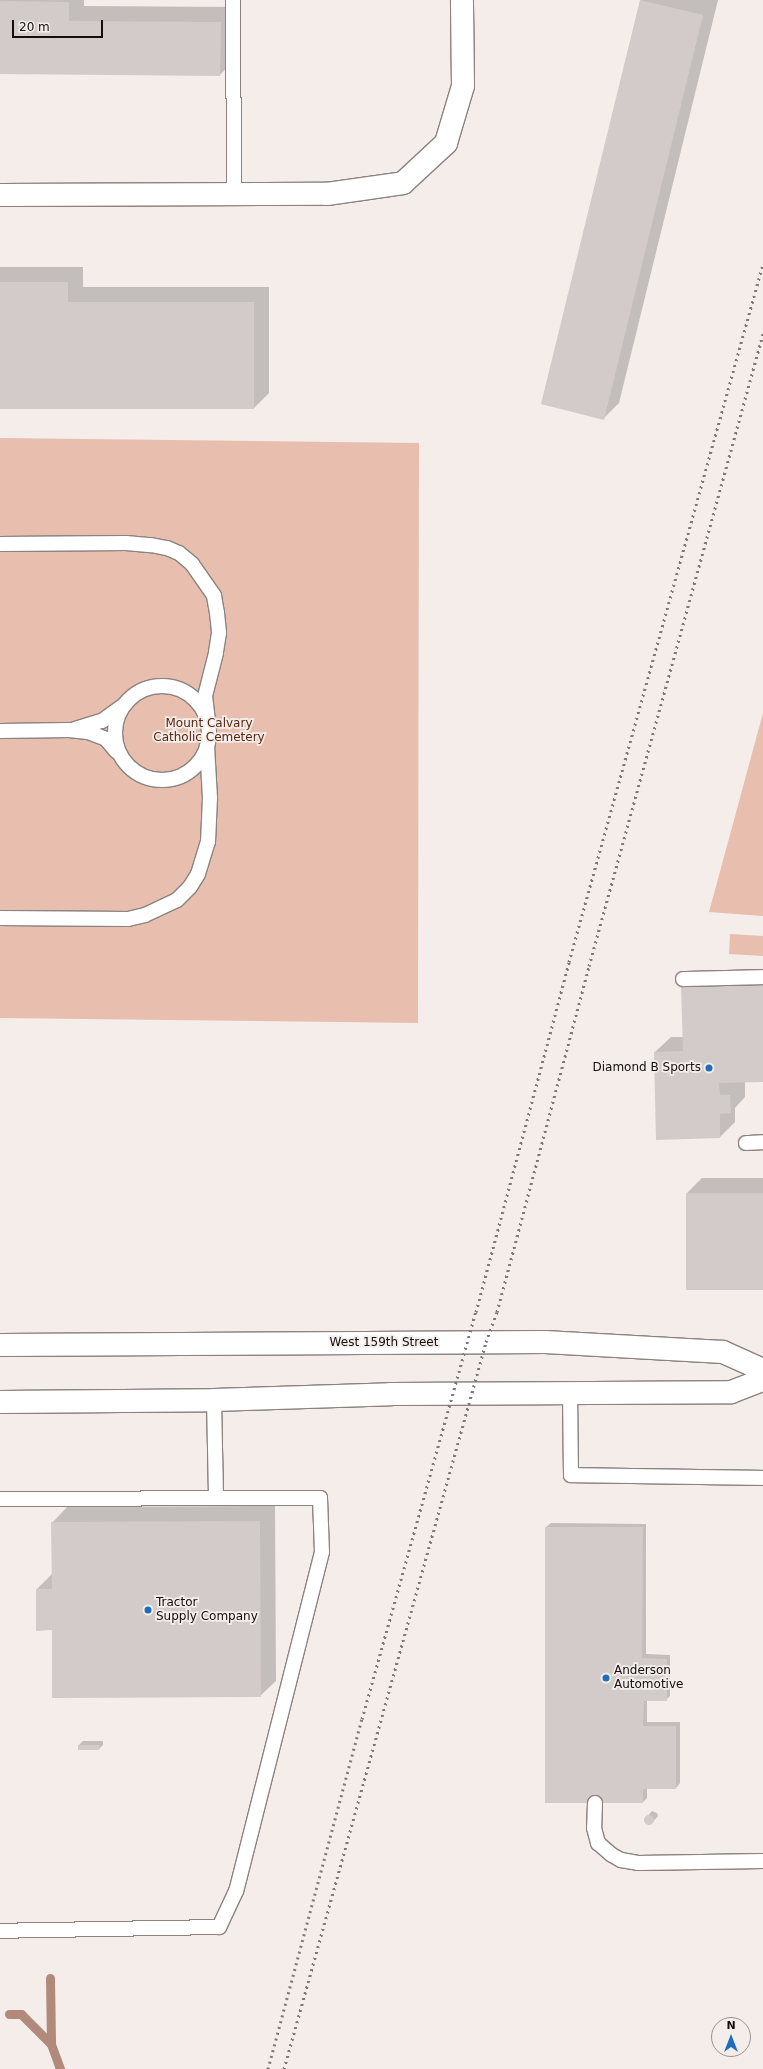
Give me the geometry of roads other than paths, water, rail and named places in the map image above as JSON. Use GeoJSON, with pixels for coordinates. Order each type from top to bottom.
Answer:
{"type":"FeatureCollection","features":[{"type":"Feature","properties":{"kind":"main road"},"geometry":{"type":"LineString","coordinates":[[0,195],[327,194],[402,183],[446,143],[463,86],[462,0]]}},
{"type":"Feature","properties":{"kind":"main road","name":"West 159th Street"},"geometry":{"type":"LineString","coordinates":[[0,1345],[545,1342],[723,1352],[763,1370]]}},
{"type":"Feature","properties":{"kind":"main road"},"geometry":{"type":"LineString","coordinates":[[0,1402],[214,1400],[391,1394],[731,1392],[763,1380]]}},
{"type":"Feature","properties":{"kind":"lane"},"geometry":{"type":"LineString","coordinates":[[232,0],[234,194]]}},
{"type":"Feature","properties":{"kind":"lane"},"geometry":{"type":"LineString","coordinates":[[0,544],[126,543],[167,548],[179,554],[192,564],[214,596],[218,613],[219,632],[216,653],[210,671],[205,696],[209,739],[204,755],[195,768],[178,778]]}},
{"type":"Feature","properties":{"kind":"lane"},"geometry":{"type":"LineString","coordinates":[[69,730],[102,721],[124,704],[129,698],[143,689],[159,685],[177,688],[192,687],[202,682],[210,671]]}},
{"type":"Feature","properties":{"kind":"lane"},"geometry":{"type":"LineString","coordinates":[[177,688],[190,695],[202,707],[208,722]]}},
{"type":"Feature","properties":{"kind":"lane"},"geometry":{"type":"LineString","coordinates":[[118,753],[114,739],[115,724],[124,704]]}},
{"type":"Feature","properties":{"kind":"lane"},"geometry":{"type":"LineString","coordinates":[[0,731],[69,730],[88,732],[106,739],[126,765],[138,774],[151,780],[166,781],[178,778],[190,778],[209,787]]}},
{"type":"Feature","properties":{"kind":"lane"},"geometry":{"type":"LineString","coordinates":[[0,918],[128,919],[145,916],[177,900],[190,887],[198,874],[208,842],[210,822],[207,746]]}},
{"type":"Feature","properties":{"kind":"lane"},"geometry":{"type":"LineString","coordinates":[[683,979],[763,977]]}},
{"type":"Feature","properties":{"kind":"lane"},"geometry":{"type":"LineString","coordinates":[[746,1143],[763,1142]]}},
{"type":"Feature","properties":{"kind":"lane"},"geometry":{"type":"LineString","coordinates":[[570,1393],[571,1475],[763,1478]]}},
{"type":"Feature","properties":{"kind":"lane"},"geometry":{"type":"LineString","coordinates":[[214,1400],[216,1496]]}},
{"type":"Feature","properties":{"kind":"lane"},"geometry":{"type":"LineString","coordinates":[[0,1499],[216,1496],[320,1498],[322,1552],[236,1891],[219,1927],[0,1931]]}},
{"type":"Feature","properties":{"kind":"lane"},"geometry":{"type":"LineString","coordinates":[[595,1803],[594,1828],[598,1843],[612,1856],[621,1860],[638,1862],[763,1861]]}},
{"type":"Feature","properties":{"kind":"waterway"},"geometry":{"type":"LineString","coordinates":[[50,1978],[51,2044],[60,2069]]}},
{"type":"Feature","properties":{"kind":"waterway"},"geometry":{"type":"LineString","coordinates":[[9,2014],[21,2014],[51,2044]]}},
{"type":"Feature","properties":{"kind":"railway"},"geometry":{"type":"LineString","coordinates":[[268,2069],[362,1719],[476,1312],[569,962],[763,264]]}},
{"type":"Feature","properties":{"kind":"railway"},"geometry":{"type":"LineString","coordinates":[[284,2069],[486,1342],[497,1312],[589,966],[763,334]]}},
{"type":"Feature","properties":{"kind":"place","name":"Diamond B Sports"},"geometry":{"type":"Point","coordinates":[709,1068]}},
{"type":"Feature","properties":{"kind":"place","name":"Tractor Supply Company"},"geometry":{"type":"Point","coordinates":[148,1610]}},
{"type":"Feature","properties":{"kind":"place","name":"Anderson Automotive"},"geometry":{"type":"Point","coordinates":[606,1678]}},
{"type":"Feature","properties":{"kind":"park label","name":"Mount Calvary Catholic Cemetery"},"geometry":{"type":"Point","coordinates":[209,731]}}]}
